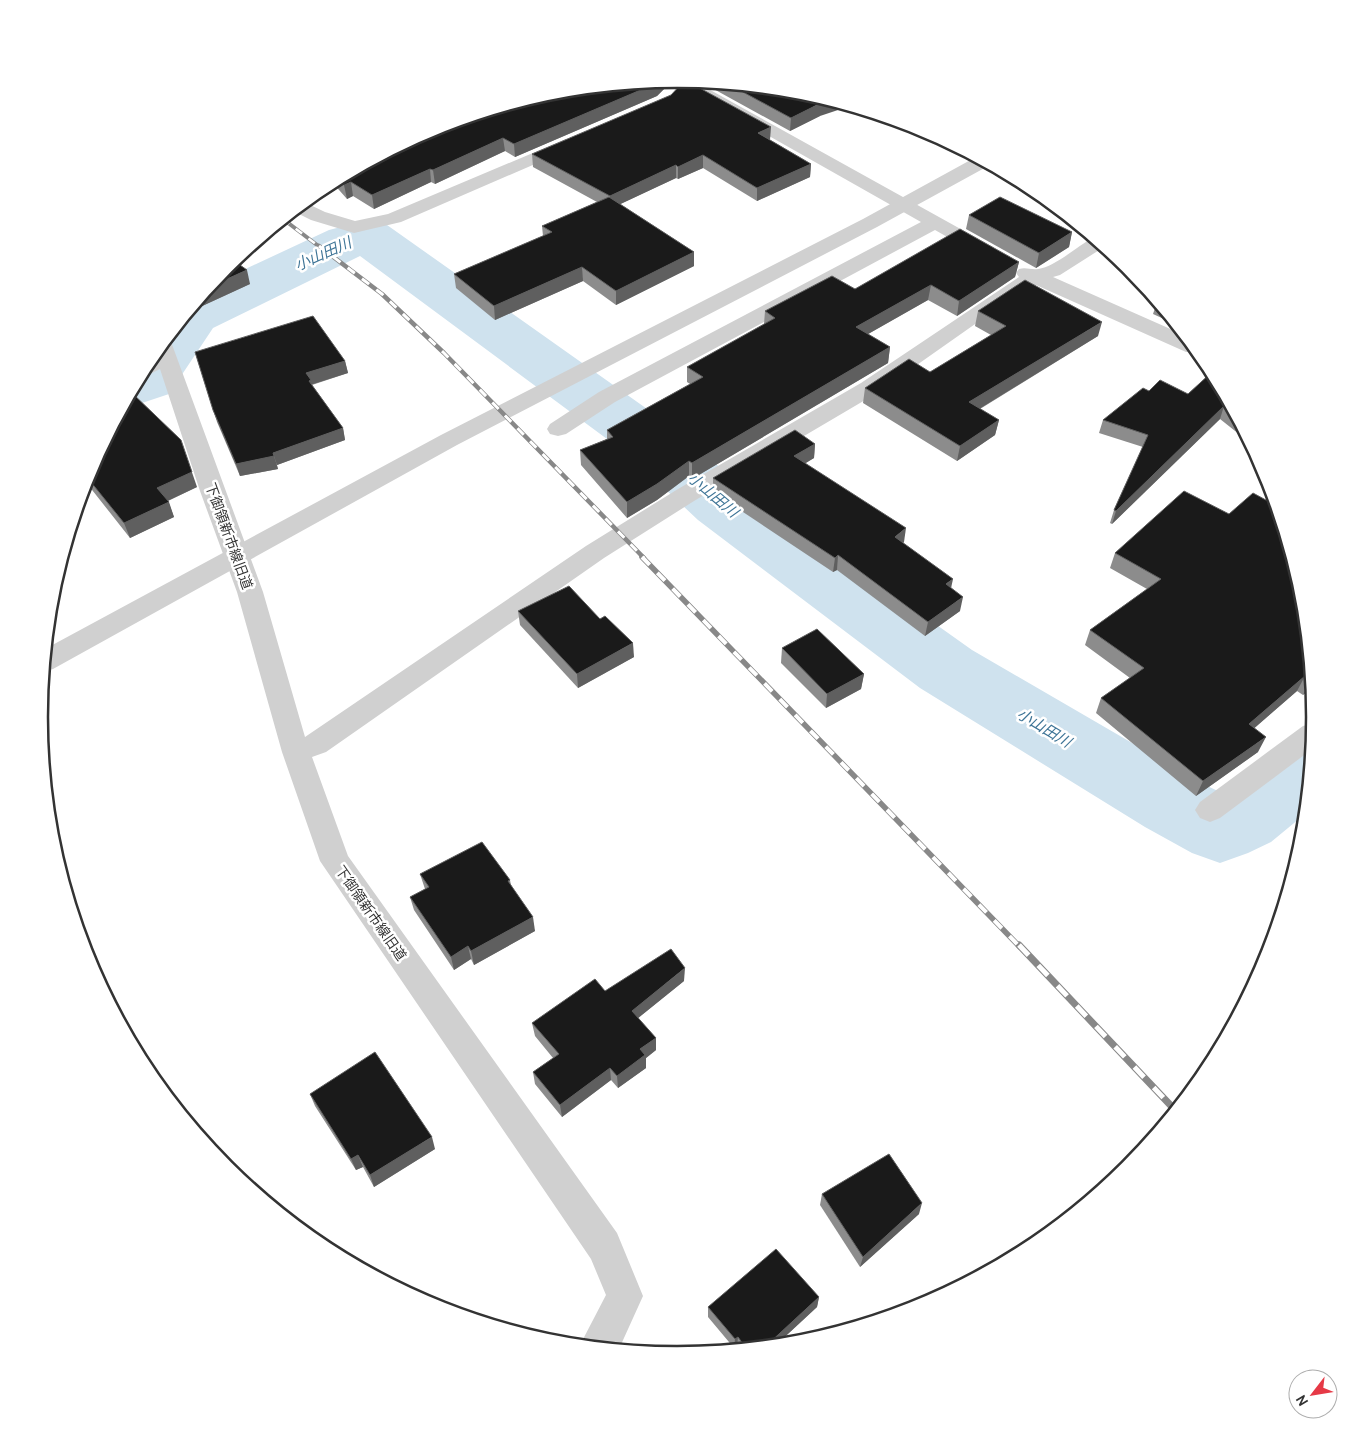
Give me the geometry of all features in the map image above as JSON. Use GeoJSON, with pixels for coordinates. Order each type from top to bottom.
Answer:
{"type":"FeatureCollection","features":[{"type":"Feature","properties":{"kind":"street"},"geometry":{"type":"LineString","coordinates":[[688,88],[1034,277],[1181,341]]}},
{"type":"Feature","properties":{"kind":"street"},"geometry":{"type":"LineString","coordinates":[[306,210],[318,216],[354,226],[394,218],[581,138]]}},
{"type":"Feature","properties":{"kind":"street"},"geometry":{"type":"LineString","coordinates":[[51,658],[449,440],[870,223],[901,204],[977,164]]}},
{"type":"Feature","properties":{"kind":"street"},"geometry":{"type":"LineString","coordinates":[[558,428],[607,397],[934,223]]}},
{"type":"Feature","properties":{"kind":"street"},"geometry":{"type":"LineString","coordinates":[[296,752],[316,744],[595,552],[686,495],[870,388],[998,299],[1034,277],[1053,271],[1093,246]]}},
{"type":"Feature","properties":{"kind":"street","name":"下御領新市線旧道"},"geometry":{"type":"LineString","coordinates":[[159,361],[212,491],[250,592],[296,752],[335,861],[604,1246],[625,1296],[603,1342]]}},
{"type":"Feature","properties":{"kind":"street"},"geometry":{"type":"LineString","coordinates":[[1210,810],[1305,740]]}},
{"type":"Feature","properties":{"kind":"building"},"geometry":{"type":"Polygon","coordinates":[[[678,88],[701,89],[771,127],[758,133],[811,164],[757,188],[703,155],[678,167],[676,165],[610,196],[532,154],[671,95],[678,88]]]}},
{"type":"Feature","properties":{"kind":"building"},"geometry":{"type":"Polygon","coordinates":[[[643,89],[514,144],[503,138],[372,195],[351,182],[344,185],[362,172],[398,153],[474,121],[554,100],[594,93],[643,89]]]}},
{"type":"Feature","properties":{"kind":"building"},"geometry":{"type":"Polygon","coordinates":[[[742,91],[818,104],[791,118],[742,91]]]}},
{"type":"Feature","properties":{"kind":"building"},"geometry":{"type":"Polygon","coordinates":[[[609,197],[694,252],[616,291],[582,267],[494,306],[454,274],[552,232],[542,226],[609,197]]]}},
{"type":"Feature","properties":{"kind":"building"},"geometry":{"type":"Polygon","coordinates":[[[1000,197],[1072,232],[1039,253],[969,215],[1000,197]]]}},
{"type":"Feature","properties":{"kind":"building"},"geometry":{"type":"Polygon","coordinates":[[[960,229],[1019,262],[959,301],[931,285],[856,327],[890,347],[692,463],[689,461],[657,484],[627,502],[580,450],[613,437],[607,430],[703,377],[687,367],[775,318],[765,311],[832,276],[855,289],[960,229]]]}},
{"type":"Feature","properties":{"kind":"building"},"geometry":{"type":"Polygon","coordinates":[[[240,265],[247,270],[224,280],[240,265]]]}},
{"type":"Feature","properties":{"kind":"building"},"geometry":{"type":"Polygon","coordinates":[[[1025,280],[1102,322],[969,402],[999,420],[960,446],[865,388],[909,359],[930,372],[1006,326],[978,311],[1025,280]]]}},
{"type":"Feature","properties":{"kind":"building"},"geometry":{"type":"Polygon","coordinates":[[[313,316],[345,361],[306,373],[311,380],[309,381],[343,428],[273,453],[274,456],[236,464],[213,410],[195,352],[313,316]]]}},
{"type":"Feature","properties":{"kind":"building"},"geometry":{"type":"Polygon","coordinates":[[[1205,378],[1223,407],[1116,511],[1114,510],[1148,435],[1103,420],[1143,388],[1149,391],[1160,380],[1188,394],[1205,378]]]}},
{"type":"Feature","properties":{"kind":"building"},"geometry":{"type":"Polygon","coordinates":[[[136,396],[181,440],[192,472],[157,488],[169,502],[124,523],[92,484],[112,439],[136,396]]]}},
{"type":"Feature","properties":{"kind":"building"},"geometry":{"type":"Polygon","coordinates":[[[795,430],[815,444],[794,456],[906,528],[895,537],[953,579],[946,584],[963,597],[928,622],[838,555],[835,558],[713,478],[795,430]]]}},
{"type":"Feature","properties":{"kind":"building"},"geometry":{"type":"Polygon","coordinates":[[[1184,491],[1229,514],[1253,493],[1267,501],[1284,554],[1293,594],[1300,635],[1304,677],[1249,724],[1266,737],[1203,781],[1101,698],[1144,668],[1090,630],[1161,579],[1115,553],[1184,491]]]}},
{"type":"Feature","properties":{"kind":"building"},"geometry":{"type":"Polygon","coordinates":[[[569,586],[600,619],[605,616],[633,643],[577,674],[518,611],[569,586]]]}},
{"type":"Feature","properties":{"kind":"building"},"geometry":{"type":"Polygon","coordinates":[[[817,629],[864,674],[827,694],[782,648],[817,629]]]}},
{"type":"Feature","properties":{"kind":"building"},"geometry":{"type":"Polygon","coordinates":[[[482,842],[510,880],[508,881],[533,917],[471,951],[468,946],[451,957],[410,897],[429,887],[420,874],[482,842]]]}},
{"type":"Feature","properties":{"kind":"building"},"geometry":{"type":"Polygon","coordinates":[[[671,949],[685,968],[632,1011],[656,1038],[640,1049],[645,1055],[617,1076],[610,1068],[560,1105],[533,1072],[559,1054],[532,1023],[595,979],[605,991],[671,949]]]}},
{"type":"Feature","properties":{"kind":"building"},"geometry":{"type":"Polygon","coordinates":[[[375,1052],[432,1137],[370,1175],[358,1155],[351,1159],[310,1094],[375,1052]]]}},
{"type":"Feature","properties":{"kind":"building"},"geometry":{"type":"Polygon","coordinates":[[[889,1154],[922,1203],[863,1257],[822,1194],[889,1154]]]}},
{"type":"Feature","properties":{"kind":"building"},"geometry":{"type":"Polygon","coordinates":[[[776,1249],[819,1297],[774,1338],[742,1343],[738,1337],[735,1339],[708,1307],[776,1249]]]}},
{"type":"Feature","properties":{"kind":"waterway","name":"小山田川"},"geometry":{"type":"LineString","coordinates":[[192,316],[348,241],[368,236],[652,442],[721,504],[946,669],[1173,805],[1220,830],[1243,819],[1303,771]]}},
{"type":"Feature","properties":{"kind":"waterway","name":"小山田川"},"geometry":{"type":"LineString","coordinates":[[145,382],[148,381],[191,317]]}},
{"type":"Feature","properties":{"kind":"railway"},"geometry":{"type":"LineString","coordinates":[[288,223],[321,248]]}},
{"type":"Feature","properties":{"kind":"railway"},"geometry":{"type":"LineString","coordinates":[[319,246],[382,294],[444,353],[644,558]]}},
{"type":"Feature","properties":{"kind":"railway"},"geometry":{"type":"LineString","coordinates":[[642,557],[1020,947]]}},
{"type":"Feature","properties":{"kind":"railway"},"geometry":{"type":"LineString","coordinates":[[1019,945],[1171,1106]]}}]}
